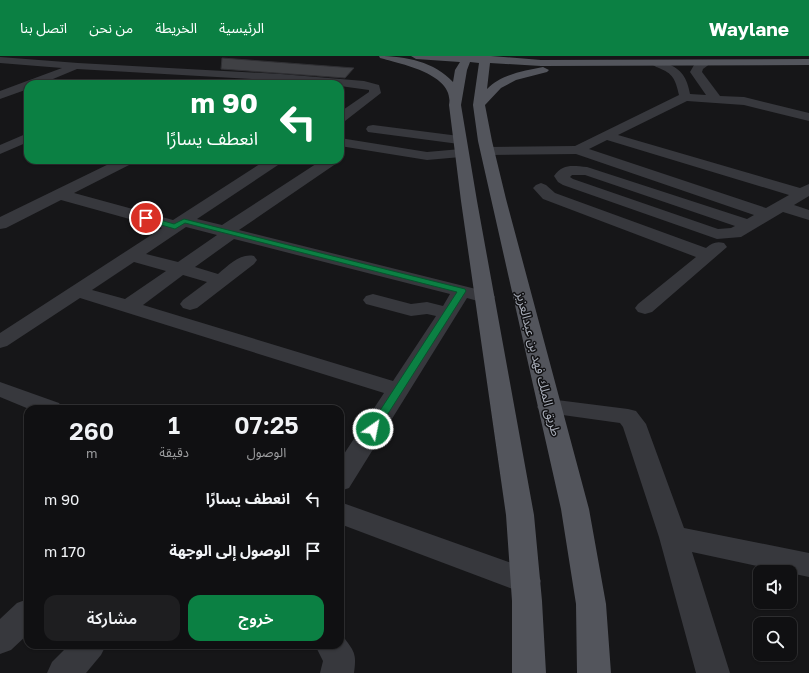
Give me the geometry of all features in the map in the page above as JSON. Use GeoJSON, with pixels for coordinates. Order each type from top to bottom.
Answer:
{"type":"FeatureCollection","features":[{"type":"Feature","properties":{"kind":"main road"},"geometry":{"type":"LineString","coordinates":[[384,56],[430,69],[448,83],[456,99]]}},
{"type":"Feature","properties":{"kind":"main road"},"geometry":{"type":"LineString","coordinates":[[416,56],[658,64],[809,62]]}},
{"type":"Feature","properties":{"kind":"main road"},"geometry":{"type":"LineString","coordinates":[[476,58],[461,70],[455,105],[460,146],[520,515],[526,581],[529,673]]}},
{"type":"Feature","properties":{"kind":"main road","name":"طريق الملك فهد بن عبدالعزيز"},"geometry":{"type":"LineString","coordinates":[[476,58],[483,71],[480,105],[488,151],[575,509],[591,604],[594,673]]}},
{"type":"Feature","properties":{"kind":"main road"},"geometry":{"type":"LineString","coordinates":[[480,105],[497,85],[512,78],[552,68],[600,63]]}},
{"type":"Feature","properties":{"kind":"street"},"geometry":{"type":"LineString","coordinates":[[0,60],[305,80]]}},
{"type":"Feature","properties":{"kind":"street"},"geometry":{"type":"LineString","coordinates":[[147,70],[163,60]]}},
{"type":"Feature","properties":{"kind":"street"},"geometry":{"type":"LineString","coordinates":[[706,63],[698,67],[696,72],[716,99]]}},
{"type":"Feature","properties":{"kind":"street"},"geometry":{"type":"LineString","coordinates":[[658,64],[676,71],[681,78],[685,97]]}},
{"type":"Feature","properties":{"kind":"street"},"geometry":{"type":"LineString","coordinates":[[42,80],[78,66]]}},
{"type":"Feature","properties":{"kind":"street"},"geometry":{"type":"LineString","coordinates":[[277,80],[281,78]]}},
{"type":"Feature","properties":{"kind":"street"},"geometry":{"type":"LineString","coordinates":[[344,83],[364,85],[375,88],[375,93],[344,115]]}},
{"type":"Feature","properties":{"kind":"street"},"geometry":{"type":"LineString","coordinates":[[0,95],[24,87]]}},
{"type":"Feature","properties":{"kind":"street"},"geometry":{"type":"LineString","coordinates":[[577,150],[685,97],[744,101],[809,117]]}},
{"type":"Feature","properties":{"kind":"street"},"geometry":{"type":"LineString","coordinates":[[373,129],[460,146]]}},
{"type":"Feature","properties":{"kind":"street"},"geometry":{"type":"LineString","coordinates":[[607,136],[806,191]]}},
{"type":"Feature","properties":{"kind":"street"},"geometry":{"type":"LineString","coordinates":[[0,150],[24,140]]}},
{"type":"Feature","properties":{"kind":"street"},"geometry":{"type":"LineString","coordinates":[[344,143],[427,156],[460,146]]}},
{"type":"Feature","properties":{"kind":"street"},"geometry":{"type":"LineString","coordinates":[[344,152],[355,145]]}},
{"type":"Feature","properties":{"kind":"street"},"geometry":{"type":"LineString","coordinates":[[488,151],[577,150],[774,210],[809,215]]}},
{"type":"Feature","properties":{"kind":"street"},"geometry":{"type":"LineString","coordinates":[[0,224],[120,164]]}},
{"type":"Feature","properties":{"kind":"street"},"geometry":{"type":"LineString","coordinates":[[0,342],[270,164]]}},
{"type":"Feature","properties":{"kind":"street"},"geometry":{"type":"LineString","coordinates":[[128,306],[181,269],[228,232],[326,164]]}},
{"type":"Feature","properties":{"kind":"street"},"geometry":{"type":"LineString","coordinates":[[571,169],[587,171],[742,229],[717,234],[568,182],[562,179],[562,174],[571,169]]}},
{"type":"Feature","properties":{"kind":"street"},"geometry":{"type":"LineString","coordinates":[[541,188],[548,196],[708,255]]}},
{"type":"Feature","properties":{"kind":"street"},"geometry":{"type":"LineString","coordinates":[[644,308],[742,229],[806,191]]}},
{"type":"Feature","properties":{"kind":"street"},"geometry":{"type":"LineString","coordinates":[[59,194],[179,224],[228,232],[485,297]]}},
{"type":"Feature","properties":{"kind":"street"},"geometry":{"type":"LineString","coordinates":[[132,255],[220,280]]}},
{"type":"Feature","properties":{"kind":"street"},"geometry":{"type":"LineString","coordinates":[[190,304],[248,260]]}},
{"type":"Feature","properties":{"kind":"street"},"geometry":{"type":"LineString","coordinates":[[77,291],[398,390]]}},
{"type":"Feature","properties":{"kind":"street"},"geometry":{"type":"LineString","coordinates":[[344,474],[462,291]]}},
{"type":"Feature","properties":{"kind":"street"},"geometry":{"type":"LineString","coordinates":[[373,300],[411,310],[427,308],[448,313]]}},
{"type":"Feature","properties":{"kind":"street"},"geometry":{"type":"LineString","coordinates":[[0,389],[40,405]]}},
{"type":"Feature","properties":{"kind":"street"},"geometry":{"type":"LineString","coordinates":[[549,407],[620,414],[628,417],[634,424],[673,537],[713,673]]}},
{"type":"Feature","properties":{"kind":"street"},"geometry":{"type":"LineString","coordinates":[[344,514],[526,581]]}},
{"type":"Feature","properties":{"kind":"street"},"geometry":{"type":"LineString","coordinates":[[673,537],[809,568]]}},
{"type":"Feature","properties":{"kind":"street"},"geometry":{"type":"LineString","coordinates":[[64,673],[86,649]]}},
{"type":"Feature","properties":{"kind":"street"},"geometry":{"type":"LineString","coordinates":[[334,649],[340,658],[338,673]]}},
{"type":"Feature","properties":{"kind":"building"},"geometry":{"type":"Polygon","coordinates":[[[222,58],[354,68],[345,78],[221,69],[222,58]]]}},
{"type":"Feature","properties":{"kind":"route"},"geometry":{"type":"LineString","coordinates":[[146,218],[175,226],[184,221],[462,291],[373,429]]}}]}
